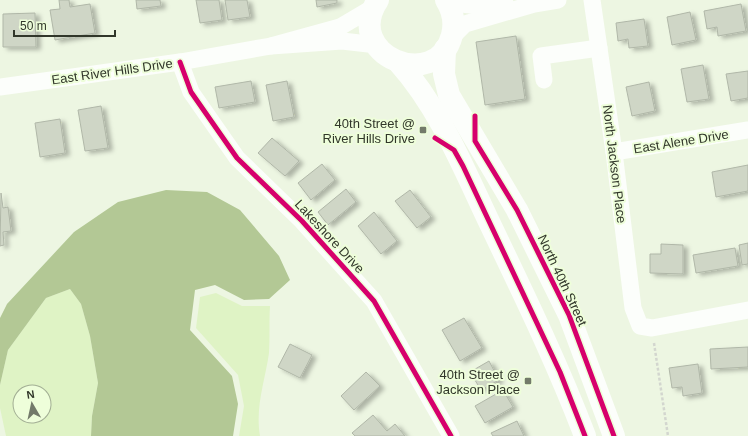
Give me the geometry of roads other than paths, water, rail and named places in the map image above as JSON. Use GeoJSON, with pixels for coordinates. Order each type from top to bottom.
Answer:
{"type":"FeatureCollection","features":[{"type":"Feature","properties":{"kind":"main road","name":"North 40th Street"},"geometry":{"type":"LineString","coordinates":[[446,0],[453,17],[454,28],[448,43],[444,74],[449,96],[517,210],[569,315],[614,436]]}},
{"type":"Feature","properties":{"kind":"main road"},"geometry":{"type":"LineString","coordinates":[[377,2],[370,22],[371,32],[377,45],[388,58],[399,63],[410,65],[422,64],[434,59],[448,43]]}},
{"type":"Feature","properties":{"kind":"main road"},"geometry":{"type":"LineString","coordinates":[[399,63],[426,96],[463,166],[560,372],[585,436]]}},
{"type":"Feature","properties":{"kind":"street"},"geometry":{"type":"LineString","coordinates":[[451,0],[458,3],[478,5],[534,4]]}},
{"type":"Feature","properties":{"kind":"street"},"geometry":{"type":"LineString","coordinates":[[448,43],[465,24],[534,4],[558,0]]}},
{"type":"Feature","properties":{"kind":"street","name":"North Jackson Place"},"geometry":{"type":"LineString","coordinates":[[592,0],[614,152],[633,308],[646,327],[748,310]]}},
{"type":"Feature","properties":{"kind":"street","name":"East River Hills Drive"},"geometry":{"type":"LineString","coordinates":[[0,87],[180,62],[271,46],[340,27],[377,2]]}},
{"type":"Feature","properties":{"kind":"street","name":"East River Hills Drive"},"geometry":{"type":"LineString","coordinates":[[271,46],[342,41],[377,45]]}},
{"type":"Feature","properties":{"kind":"street"},"geometry":{"type":"LineString","coordinates":[[544,80],[541,56],[599,48]]}},
{"type":"Feature","properties":{"kind":"street","name":"Lakeshore Drive"},"geometry":{"type":"LineString","coordinates":[[180,62],[191,92],[237,158],[302,221],[374,301],[451,436]]}},
{"type":"Feature","properties":{"kind":"street","name":"East Alene Drive"},"geometry":{"type":"LineString","coordinates":[[614,152],[748,130]]}},
{"type":"Feature","properties":{"kind":"place","name":"40th Street @ River Hills Drive"},"geometry":{"type":"Point","coordinates":[423,130]}},
{"type":"Feature","properties":{"kind":"place","name":"40th Street @ Jackson Place"},"geometry":{"type":"Point","coordinates":[528,381]}}]}
